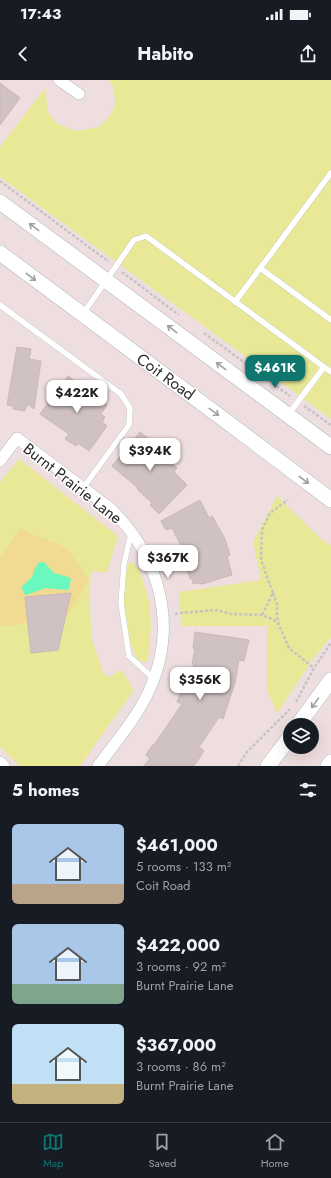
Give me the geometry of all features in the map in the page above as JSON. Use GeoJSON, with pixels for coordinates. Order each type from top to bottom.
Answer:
{"type":"FeatureCollection","features":[{"type":"Feature","properties":{"kind":"main road"},"geometry":{"type":"LineString","coordinates":[[0,202],[331,447]]}},
{"type":"Feature","properties":{"kind":"main road","name":"Coit Road"},"geometry":{"type":"LineString","coordinates":[[0,253],[331,500]]}},
{"type":"Feature","properties":{"kind":"main road"},"geometry":{"type":"LineString","coordinates":[[303,718],[331,680]]}},
{"type":"Feature","properties":{"kind":"main road"},"geometry":{"type":"LineString","coordinates":[[268,766],[283,746]]}},
{"type":"Feature","properties":{"kind":"main road"},"geometry":{"type":"LineString","coordinates":[[328,766],[331,762]]}},
{"type":"Feature","properties":{"kind":"street"},"geometry":{"type":"LineString","coordinates":[[60,80],[79,94]]}},
{"type":"Feature","properties":{"kind":"street","name":"Burnt Prairie Lane"},"geometry":{"type":"LineString","coordinates":[[0,461],[17,438],[111,509],[132,532],[154,573],[163,618],[161,649],[154,679],[141,707],[98,766]]}},
{"type":"Feature","properties":{"kind":"street"},"geometry":{"type":"LineString","coordinates":[[0,762],[4,766]]}},
{"type":"Feature","properties":{"kind":"lane"},"geometry":{"type":"LineString","coordinates":[[235,302],[331,173]]}},
{"type":"Feature","properties":{"kind":"lane"},"geometry":{"type":"LineString","coordinates":[[82,315],[134,240],[146,236],[331,372]]}},
{"type":"Feature","properties":{"kind":"lane"},"geometry":{"type":"LineString","coordinates":[[260,268],[331,320]]}},
{"type":"Feature","properties":{"kind":"lane"},"geometry":{"type":"LineString","coordinates":[[0,305],[121,394],[130,408],[129,425],[84,488]]}},
{"type":"Feature","properties":{"kind":"lane"},"geometry":{"type":"LineString","coordinates":[[288,415],[324,367]]}},
{"type":"Feature","properties":{"kind":"lane"},"geometry":{"type":"LineString","coordinates":[[132,532],[124,564],[121,603],[129,656],[154,679]]}},
{"type":"Feature","properties":{"kind":"path"},"geometry":{"type":"LineString","coordinates":[[0,181],[183,318]]}},
{"type":"Feature","properties":{"kind":"path"},"geometry":{"type":"LineString","coordinates":[[202,332],[331,425]]}},
{"type":"Feature","properties":{"kind":"path"},"geometry":{"type":"LineString","coordinates":[[288,500],[270,513],[262,530],[261,560],[277,604],[279,625],[289,648],[314,668]]}},
{"type":"Feature","properties":{"kind":"path"},"geometry":{"type":"LineString","coordinates":[[262,615],[273,593]]}},
{"type":"Feature","properties":{"kind":"path"},"geometry":{"type":"LineString","coordinates":[[163,618],[180,613],[217,610],[231,614],[262,615],[274,620],[279,625]]}},
{"type":"Feature","properties":{"kind":"path"},"geometry":{"type":"LineString","coordinates":[[238,766],[247,752],[293,707],[314,668],[331,643]]}},
{"type":"Feature","properties":{"kind":"shaded area"},"geometry":{"type":"Polygon","coordinates":[[[109,80],[331,80],[331,419],[0,177],[0,147],[45,88],[48,112],[56,123],[75,131],[99,127],[109,117],[115,105],[114,89],[109,80]]]}},
{"type":"Feature","properties":{"kind":"shaded area"},"geometry":{"type":"Polygon","coordinates":[[[19,459],[118,536],[107,573],[91,571],[89,600],[92,639],[103,673],[109,677],[122,670],[134,690],[80,766],[20,766],[0,747],[0,482],[19,459]]]}},
{"type":"Feature","properties":{"kind":"shaded area"},"geometry":{"type":"Polygon","coordinates":[[[277,496],[322,540],[331,545],[331,637],[313,659],[277,714],[267,690],[267,626],[181,626],[179,592],[261,580],[253,542],[277,496]]]}},
{"type":"Feature","properties":{"kind":"shaded area"},"geometry":{"type":"Polygon","coordinates":[[[20,529],[67,548],[89,581],[67,616],[0,626],[0,557],[20,529]]]}},
{"type":"Feature","properties":{"kind":"shaded area"},"geometry":{"type":"Polygon","coordinates":[[[44,562],[54,573],[71,579],[69,589],[46,588],[26,595],[21,587],[32,577],[38,563],[44,562]]]}},
{"type":"Feature","properties":{"kind":"shaded area"},"geometry":{"type":"Polygon","coordinates":[[[132,562],[140,571],[149,601],[151,625],[148,660],[144,663],[137,659],[128,638],[123,607],[124,579],[128,564],[132,562]]]}},
{"type":"Feature","properties":{"kind":"building"},"geometry":{"type":"Polygon","coordinates":[[[0,83],[20,98],[0,125],[0,83]]]}},
{"type":"Feature","properties":{"kind":"building"},"geometry":{"type":"Polygon","coordinates":[[[17,347],[31,349],[29,359],[41,361],[34,409],[27,404],[25,411],[13,409],[14,406],[7,405],[17,347]]]}},
{"type":"Feature","properties":{"kind":"building"},"geometry":{"type":"Polygon","coordinates":[[[68,376],[107,405],[101,414],[105,417],[102,422],[107,426],[89,451],[78,443],[76,446],[65,439],[69,434],[40,414],[68,376]]]}},
{"type":"Feature","properties":{"kind":"building"},"geometry":{"type":"Polygon","coordinates":[[[140,432],[150,440],[154,440],[161,445],[162,454],[177,468],[174,472],[187,485],[159,514],[150,505],[152,503],[137,489],[138,488],[112,466],[140,432]]]}},
{"type":"Feature","properties":{"kind":"building"},"geometry":{"type":"Polygon","coordinates":[[[200,500],[209,518],[212,516],[225,539],[230,555],[227,556],[232,575],[202,584],[193,584],[183,556],[186,555],[172,528],[166,530],[161,521],[200,500]]]}},
{"type":"Feature","properties":{"kind":"building"},"geometry":{"type":"Polygon","coordinates":[[[71,593],[58,650],[31,653],[25,597],[71,593]]]}},
{"type":"Feature","properties":{"kind":"building"},"geometry":{"type":"Polygon","coordinates":[[[195,632],[249,640],[244,661],[239,660],[235,683],[223,719],[219,717],[199,747],[204,751],[194,766],[144,766],[150,758],[146,755],[182,704],[177,702],[181,692],[185,691],[194,665],[192,664],[195,649],[193,648],[195,632]]]}}]}
